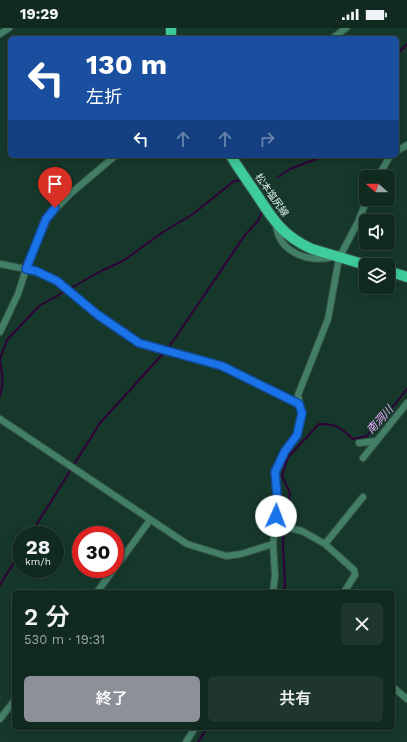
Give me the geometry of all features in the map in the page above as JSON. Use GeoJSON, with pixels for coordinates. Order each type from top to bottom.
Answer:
{"type":"FeatureCollection","features":[{"type":"Feature","properties":{"kind":"main road","name":"松本塩尻線"},"geometry":{"type":"LineString","coordinates":[[232,158],[276,224],[288,235],[303,245],[336,257],[359,263]]}},
{"type":"Feature","properties":{"kind":"main road"},"geometry":{"type":"LineString","coordinates":[[395,273],[407,277]]}},
{"type":"Feature","properties":{"kind":"street"},"geometry":{"type":"LineString","coordinates":[[0,34],[9,28]]}},
{"type":"Feature","properties":{"kind":"street"},"geometry":{"type":"LineString","coordinates":[[336,36],[346,28]]}},
{"type":"Feature","properties":{"kind":"street"},"geometry":{"type":"LineString","coordinates":[[0,332],[18,294],[26,269],[46,219],[70,194],[113,158]]}},
{"type":"Feature","properties":{"kind":"street"},"geometry":{"type":"LineString","coordinates":[[382,170],[389,158]]}},
{"type":"Feature","properties":{"kind":"street"},"geometry":{"type":"LineString","coordinates":[[273,590],[275,575],[273,544],[278,506],[275,472],[285,451],[297,435],[302,413],[298,395],[328,319],[336,257],[358,222],[364,206]]}},
{"type":"Feature","properties":{"kind":"street"},"geometry":{"type":"LineString","coordinates":[[0,264],[36,271],[57,281],[98,315],[139,343],[222,366],[299,404]]}},
{"type":"Feature","properties":{"kind":"street"},"geometry":{"type":"LineString","coordinates":[[363,458],[407,403]]}},
{"type":"Feature","properties":{"kind":"street"},"geometry":{"type":"LineString","coordinates":[[0,420],[187,544],[226,556],[241,554],[273,544]]}},
{"type":"Feature","properties":{"kind":"street"},"geometry":{"type":"LineString","coordinates":[[359,443],[376,441]]}},
{"type":"Feature","properties":{"kind":"street"},"geometry":{"type":"LineString","coordinates":[[325,544],[363,497]]}},
{"type":"Feature","properties":{"kind":"street"},"geometry":{"type":"LineString","coordinates":[[124,556],[150,520]]}},
{"type":"Feature","properties":{"kind":"street"},"geometry":{"type":"LineString","coordinates":[[275,525],[302,531],[325,544],[354,570],[355,575],[345,590]]}},
{"type":"Feature","properties":{"kind":"street"},"geometry":{"type":"LineString","coordinates":[[99,590],[108,578]]}},
{"type":"Feature","properties":{"kind":"street"},"geometry":{"type":"LineString","coordinates":[[395,689],[407,699]]}},
{"type":"Feature","properties":{"kind":"street"},"geometry":{"type":"LineString","coordinates":[[0,719],[12,704]]}},
{"type":"Feature","properties":{"kind":"street"},"geometry":{"type":"LineString","coordinates":[[186,742],[194,730]]}},
{"type":"Feature","properties":{"kind":"waterway"},"geometry":{"type":"LineString","coordinates":[[399,52],[407,44]]}},
{"type":"Feature","properties":{"kind":"waterway"},"geometry":{"type":"LineString","coordinates":[[278,177],[290,169],[319,158]]}},
{"type":"Feature","properties":{"kind":"waterway"},"geometry":{"type":"LineString","coordinates":[[0,359],[7,340],[39,306],[103,270],[123,261],[163,232],[193,214],[234,181],[242,180]]}},
{"type":"Feature","properties":{"kind":"waterway"},"geometry":{"type":"LineString","coordinates":[[36,526],[100,423],[169,347],[245,235],[258,221],[262,212]]}},
{"type":"Feature","properties":{"kind":"waterway"},"geometry":{"type":"LineString","coordinates":[[0,360],[2,373],[0,396]]}},
{"type":"Feature","properties":{"kind":"waterway","name":"南洞川"},"geometry":{"type":"LineString","coordinates":[[283,590],[285,586],[283,546],[284,526],[290,493],[282,476],[288,457],[319,424],[334,425],[353,439],[367,436],[371,430],[380,423],[407,389]]}},
{"type":"Feature","properties":{"kind":"waterway"},"geometry":{"type":"LineString","coordinates":[[0,585],[12,566]]}},
{"type":"Feature","properties":{"kind":"waterway","name":"南洞川"},"geometry":{"type":"LineString","coordinates":[[198,742],[206,730]]}},
{"type":"Feature","properties":{"kind":"route"},"geometry":{"type":"LineString","coordinates":[[55,208],[46,219],[26,269],[36,271],[57,281],[98,315],[139,343],[222,366],[299,404],[302,413],[297,435],[285,451],[275,472],[278,506],[276,516]]}}]}
